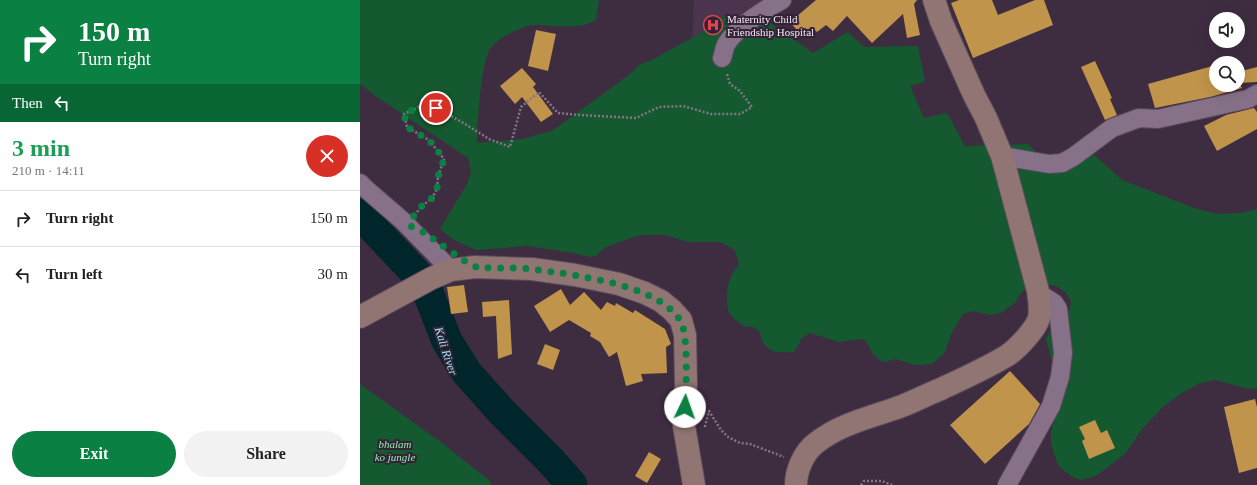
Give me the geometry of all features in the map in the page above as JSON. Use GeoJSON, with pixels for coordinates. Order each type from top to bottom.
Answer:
{"type":"FeatureCollection","features":[{"type":"Feature","properties":{"kind":"main road"},"geometry":{"type":"LineString","coordinates":[[796,485],[797,474],[803,456],[816,443],[832,432],[850,424],[903,406],[975,374],[1010,354],[1031,333],[1039,318],[1040,302],[1035,278],[1002,156],[941,21],[934,0]]}},
{"type":"Feature","properties":{"kind":"main road"},"geometry":{"type":"LineString","coordinates":[[360,317],[442,274],[475,267],[532,269],[568,274],[619,284],[645,293],[661,301],[681,320],[685,335],[686,384],[684,426],[694,485]]}},
{"type":"Feature","properties":{"kind":"street"},"geometry":{"type":"LineString","coordinates":[[722,58],[726,45],[734,34],[768,8],[782,0]]}},
{"type":"Feature","properties":{"kind":"street"},"geometry":{"type":"LineString","coordinates":[[1002,156],[1049,164],[1062,163],[1073,157],[1112,128],[1139,118],[1158,119],[1248,99],[1257,94]]}},
{"type":"Feature","properties":{"kind":"street"},"geometry":{"type":"LineString","coordinates":[[360,183],[403,221],[442,274]]}},
{"type":"Feature","properties":{"kind":"street"},"geometry":{"type":"LineString","coordinates":[[1007,485],[1051,406],[1060,377],[1062,353],[1058,309],[1054,303],[1046,298],[1042,299],[1040,302]]}},
{"type":"Feature","properties":{"kind":"path"},"geometry":{"type":"LineString","coordinates":[[412,218],[422,206],[432,198],[437,189],[438,177],[444,159],[429,140],[407,127],[404,114],[419,107],[436,108],[490,139],[510,147],[521,107],[539,92],[558,112],[580,115],[636,118],[659,107],[683,106],[711,114],[740,114],[752,107],[740,91],[730,84],[722,58]]}},
{"type":"Feature","properties":{"kind":"path"},"geometry":{"type":"LineString","coordinates":[[685,418],[705,426],[709,411],[721,430],[728,437],[740,443],[750,444],[801,464]]}},
{"type":"Feature","properties":{"kind":"path"},"geometry":{"type":"LineString","coordinates":[[861,485],[864,480],[870,480],[882,481],[892,485]]}},
{"type":"Feature","properties":{"kind":"shaded area","name":"Maternity Child Friendship Hospital"},"geometry":{"type":"Polygon","coordinates":[[[694,0],[774,0],[692,50],[694,0]]]}},
{"type":"Feature","properties":{"kind":"green space"},"geometry":{"type":"Polygon","coordinates":[[[360,0],[599,0],[596,20],[573,26],[526,26],[509,34],[492,46],[484,67],[477,143],[522,139],[552,131],[629,75],[639,65],[652,60],[699,34],[711,24],[725,16],[766,20],[813,53],[848,32],[864,47],[918,46],[925,82],[910,86],[924,118],[947,113],[965,146],[1028,144],[1043,159],[1090,151],[1122,180],[1197,209],[1218,214],[1242,213],[1257,209],[1257,389],[1245,388],[1215,380],[1200,383],[1182,393],[1164,406],[1142,429],[1125,454],[1096,476],[1081,480],[1071,476],[1059,466],[1051,444],[1051,431],[1057,412],[1059,398],[1051,375],[1053,366],[1046,339],[1055,323],[1067,316],[1071,304],[1070,299],[1064,291],[1056,286],[1035,282],[1025,289],[1018,297],[1016,302],[1001,313],[990,315],[973,311],[963,314],[952,332],[945,352],[932,364],[915,365],[895,359],[886,362],[881,361],[873,354],[866,341],[861,339],[839,342],[810,333],[802,338],[794,352],[776,352],[768,348],[762,340],[758,330],[742,325],[730,314],[727,300],[728,287],[732,274],[739,265],[735,250],[720,242],[690,242],[666,235],[642,235],[606,247],[595,256],[590,257],[528,246],[476,250],[454,240],[440,229],[467,184],[471,172],[468,158],[360,84],[360,0]]]}},
{"type":"Feature","properties":{"kind":"green space","name":"bhalam ko jungle"},"geometry":{"type":"Polygon","coordinates":[[[360,384],[442,443],[490,481],[492,485],[360,485],[360,384]]]}},
{"type":"Feature","properties":{"kind":"building"},"geometry":{"type":"Polygon","coordinates":[[[816,0],[917,0],[914,4],[920,35],[907,38],[903,14],[872,43],[847,16],[833,31],[826,25],[817,32],[812,27],[802,36],[790,22],[816,0]]]}},
{"type":"Feature","properties":{"kind":"building"},"geometry":{"type":"Polygon","coordinates":[[[959,0],[992,0],[998,15],[1035,0],[1044,0],[1053,25],[973,58],[951,3],[959,0]]]}},
{"type":"Feature","properties":{"kind":"building"},"geometry":{"type":"Polygon","coordinates":[[[536,30],[556,34],[548,71],[528,66],[536,30]]]}},
{"type":"Feature","properties":{"kind":"building"},"geometry":{"type":"Polygon","coordinates":[[[1095,61],[1112,98],[1110,99],[1117,115],[1105,120],[1081,67],[1095,61]]]}},
{"type":"Feature","properties":{"kind":"building"},"geometry":{"type":"Polygon","coordinates":[[[1209,67],[1209,92],[1228,92],[1155,108],[1148,84],[1209,67]]]}},
{"type":"Feature","properties":{"kind":"building"},"geometry":{"type":"Polygon","coordinates":[[[1257,67],[1257,82],[1245,83],[1245,70],[1257,67]]]}},
{"type":"Feature","properties":{"kind":"building"},"geometry":{"type":"Polygon","coordinates":[[[522,68],[536,84],[533,87],[553,114],[541,122],[522,97],[515,104],[500,86],[522,68]]]}},
{"type":"Feature","properties":{"kind":"building"},"geometry":{"type":"Polygon","coordinates":[[[1254,108],[1257,112],[1257,129],[1217,151],[1204,126],[1226,115],[1254,108]]]}},
{"type":"Feature","properties":{"kind":"building"},"geometry":{"type":"Polygon","coordinates":[[[464,285],[468,312],[451,314],[447,287],[464,285]]]}},
{"type":"Feature","properties":{"kind":"building"},"geometry":{"type":"Polygon","coordinates":[[[561,289],[570,305],[584,292],[601,310],[607,302],[615,306],[616,303],[633,313],[635,310],[665,329],[671,344],[666,347],[667,373],[641,374],[643,381],[626,386],[617,352],[609,357],[600,342],[590,336],[591,333],[569,320],[550,332],[534,306],[561,289]]]}},
{"type":"Feature","properties":{"kind":"building"},"geometry":{"type":"Polygon","coordinates":[[[509,300],[512,354],[498,359],[496,316],[483,317],[482,302],[509,300]]]}},
{"type":"Feature","properties":{"kind":"building"},"geometry":{"type":"Polygon","coordinates":[[[545,344],[560,350],[553,370],[537,364],[545,344]]]}},
{"type":"Feature","properties":{"kind":"building"},"geometry":{"type":"Polygon","coordinates":[[[1010,371],[1040,404],[1029,424],[985,464],[950,425],[1010,371]]]}},
{"type":"Feature","properties":{"kind":"building"},"geometry":{"type":"Polygon","coordinates":[[[1255,399],[1257,407],[1257,468],[1239,473],[1224,407],[1255,399]]]}},
{"type":"Feature","properties":{"kind":"building"},"geometry":{"type":"Polygon","coordinates":[[[1095,420],[1101,433],[1107,430],[1115,448],[1089,459],[1082,441],[1085,439],[1079,427],[1095,420]]]}},
{"type":"Feature","properties":{"kind":"building"},"geometry":{"type":"Polygon","coordinates":[[[649,452],[661,459],[647,483],[635,476],[649,452]]]}},
{"type":"Feature","properties":{"kind":"waterway","name":"Kali River"},"geometry":{"type":"LineString","coordinates":[[360,214],[424,282],[447,341],[467,373],[572,485]]}},
{"type":"Feature","properties":{"kind":"place","name":"Maternity Child Friendship Hospital"},"geometry":{"type":"Point","coordinates":[713,25]}},
{"type":"Feature","properties":{"kind":"route"},"geometry":{"type":"LineString","coordinates":[[436,108],[419,107],[404,114],[407,127],[429,140],[444,159],[438,177],[437,189],[432,198],[422,206],[412,218],[410,226],[425,233],[475,267],[532,269],[576,275],[619,284],[645,293],[661,301],[681,320],[685,335],[685,407]]}}]}
